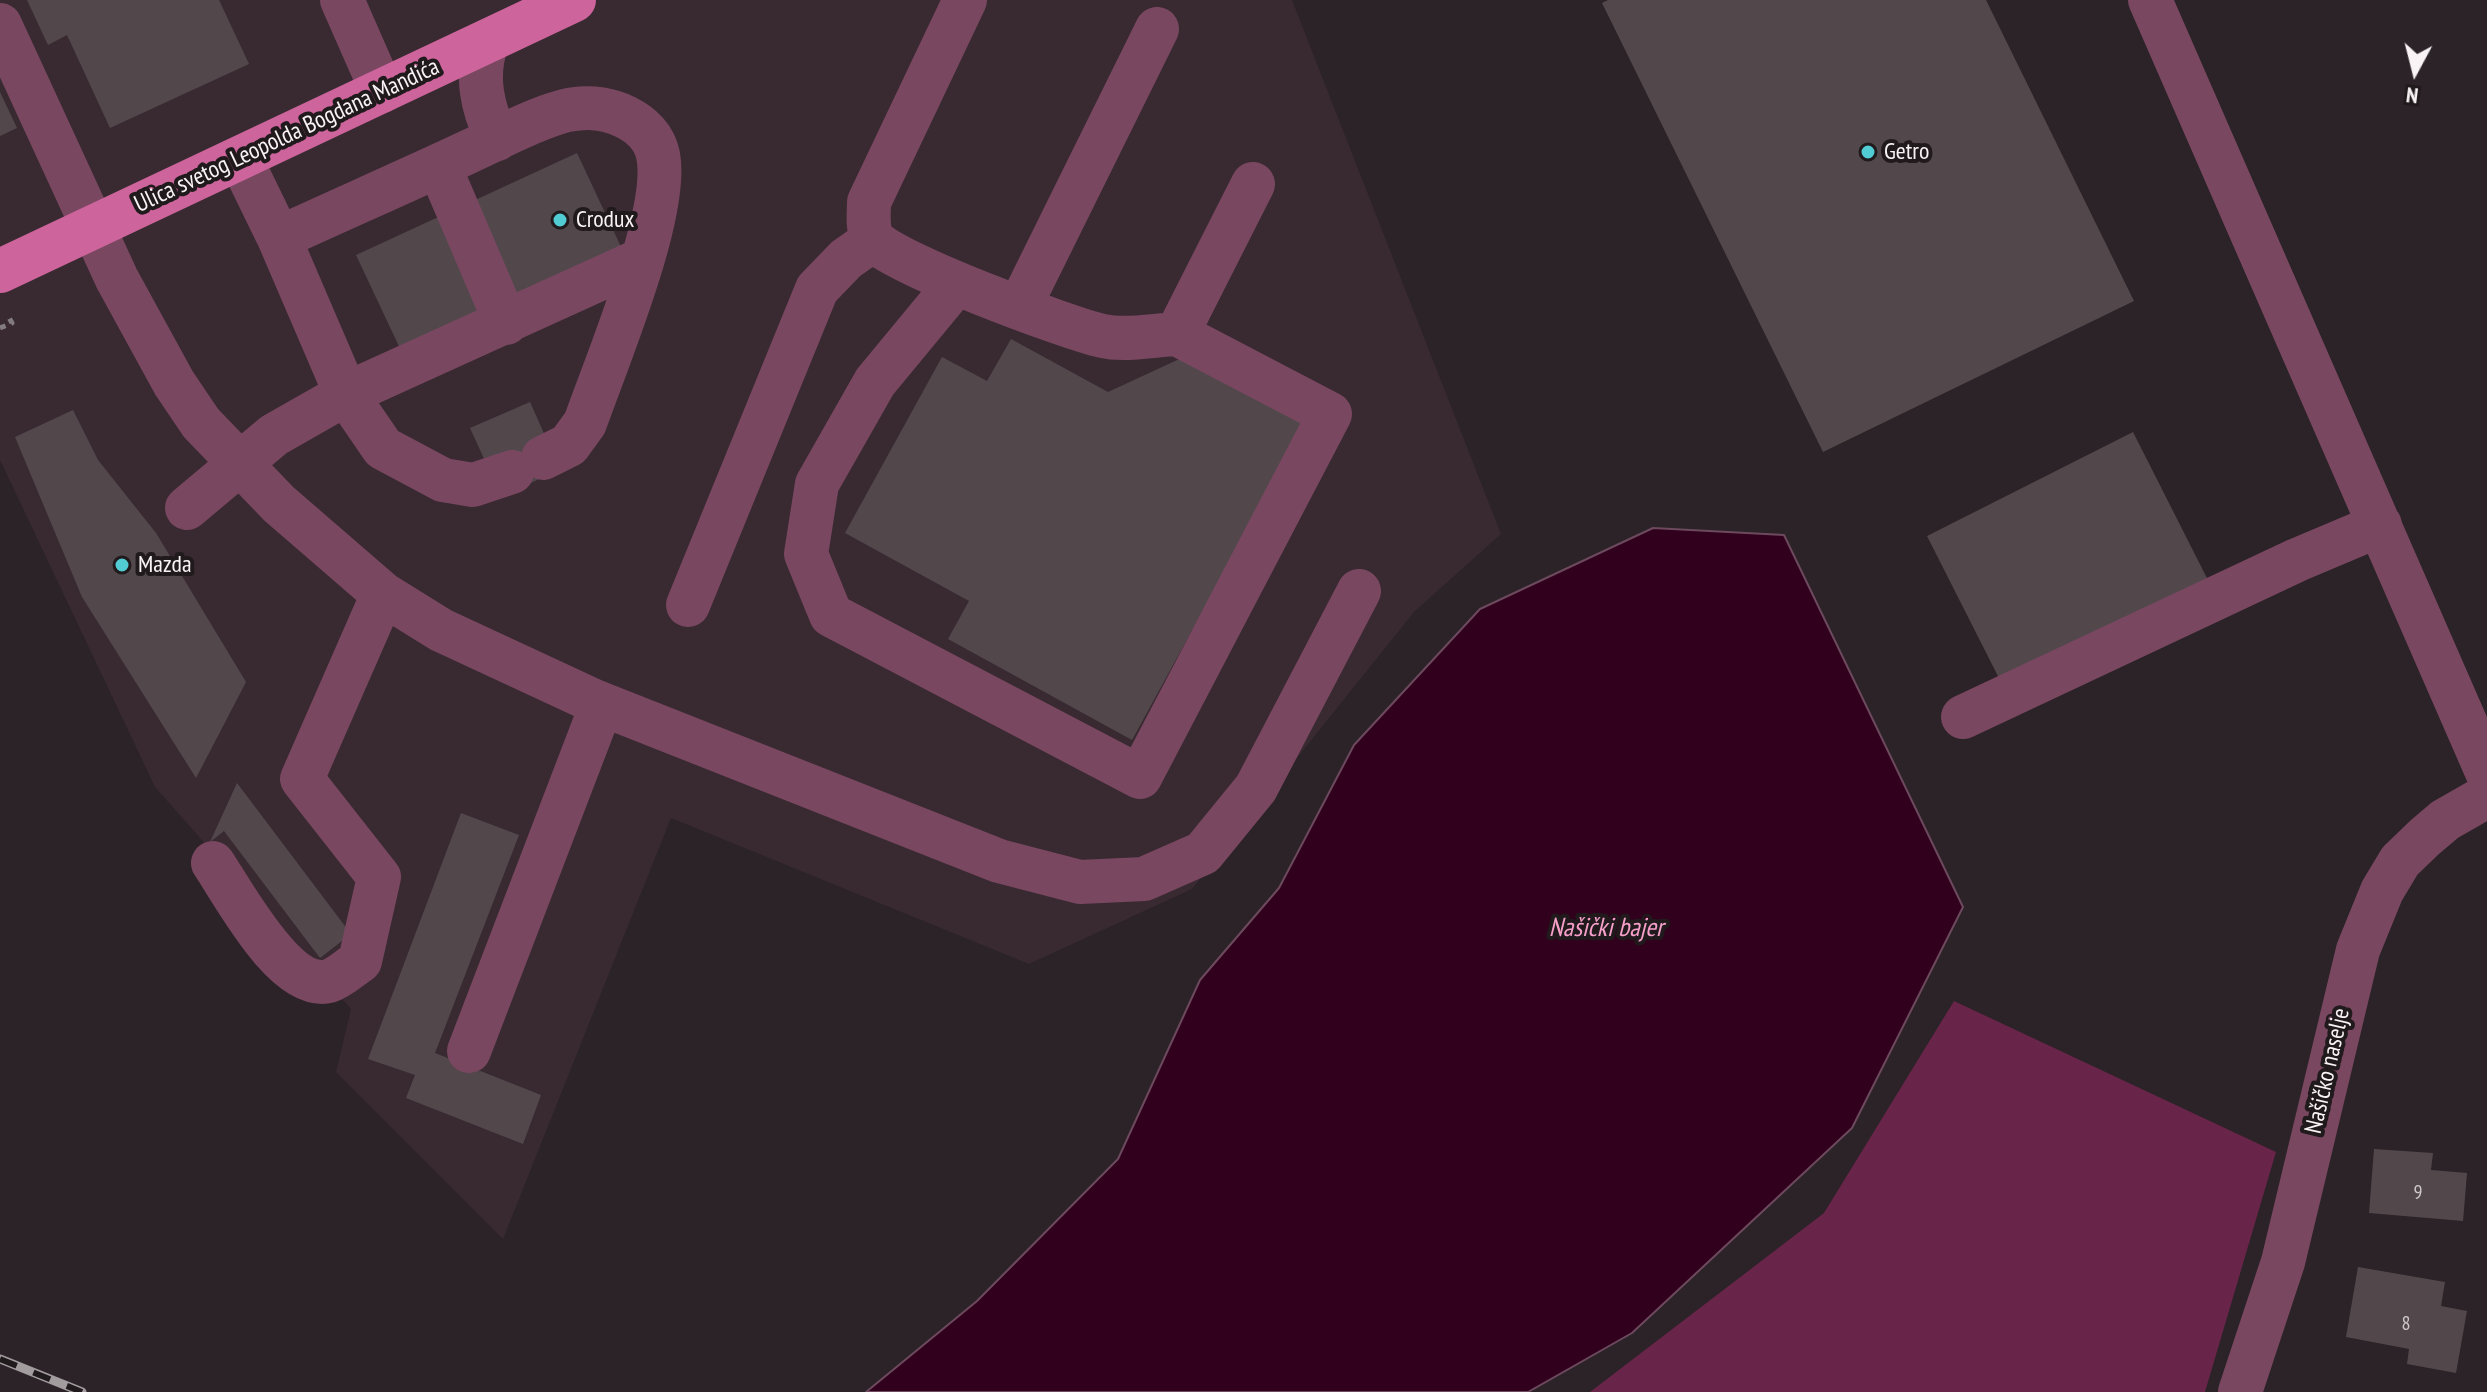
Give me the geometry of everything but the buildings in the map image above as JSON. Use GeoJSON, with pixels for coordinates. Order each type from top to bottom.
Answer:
{"type":"FeatureCollection","features":[{"type":"Feature","properties":{"kind":"main road","name":"Ulica svetog Leopolda Bogdana Mandića"},"geometry":{"type":"LineString","coordinates":[[0,271],[574,0]]}},
{"type":"Feature","properties":{"kind":"street"},"geometry":{"type":"LineString","coordinates":[[342,0],[382,91]]}},
{"type":"Feature","properties":{"kind":"street"},"geometry":{"type":"LineString","coordinates":[[956,284],[875,382],[817,484],[806,554],[831,615],[1140,777],[1330,414],[1177,334],[1105,337],[956,284],[898,258],[873,240],[868,223],[869,202],[965,0]]}},
{"type":"Feature","properties":{"kind":"street"},"geometry":{"type":"LineString","coordinates":[[2150,0],[2487,772]]}},
{"type":"Feature","properties":{"kind":"street"},"geometry":{"type":"LineString","coordinates":[[0,25],[92,228],[174,383],[201,423],[236,463],[383,594],[441,630],[602,704],[999,861],[1080,882],[1144,879],[1203,853],[1256,788],[1359,591]]}},
{"type":"Feature","properties":{"kind":"street"},"geometry":{"type":"LineString","coordinates":[[1020,306],[1157,29]]}},
{"type":"Feature","properties":{"kind":"street"},"geometry":{"type":"LineString","coordinates":[[487,42],[481,73],[483,107],[497,139]]}},
{"type":"Feature","properties":{"kind":"street"},"geometry":{"type":"LineString","coordinates":[[240,158],[279,238],[346,394],[383,448],[443,480],[473,485],[528,465],[569,445],[585,423],[655,216],[659,157],[651,136],[629,119],[603,109],[574,109],[497,139],[279,238]]}},
{"type":"Feature","properties":{"kind":"street"},"geometry":{"type":"LineString","coordinates":[[439,166],[506,323]]}},
{"type":"Feature","properties":{"kind":"street"},"geometry":{"type":"LineString","coordinates":[[1177,334],[1253,184]]}},
{"type":"Feature","properties":{"kind":"street"},"geometry":{"type":"LineString","coordinates":[[688,605],[817,289],[846,259],[873,240]]}},
{"type":"Feature","properties":{"kind":"street"},"geometry":{"type":"LineString","coordinates":[[187,508],[236,463],[274,435],[346,394],[641,260]]}},
{"type":"Feature","properties":{"kind":"street"},"geometry":{"type":"LineString","coordinates":[[1963,717],[2297,560],[2380,525]]}},
{"type":"Feature","properties":{"kind":"street"},"geometry":{"type":"LineString","coordinates":[[213,863],[282,963],[302,977],[328,981],[360,961],[379,877],[302,779],[383,594]]}},
{"type":"Feature","properties":{"kind":"street"},"geometry":{"type":"LineString","coordinates":[[469,1051],[602,704]]}},
{"type":"Feature","properties":{"kind":"street","name":"Našičko naselje"},"geometry":{"type":"LineString","coordinates":[[2240,1392],[2283,1262],[2358,950],[2382,891],[2400,861],[2425,837],[2487,796]]}},
{"type":"Feature","properties":{"kind":"shaded area"},"geometry":{"type":"Polygon","coordinates":[[[0,0],[1292,0],[1501,534],[1414,612],[1192,889],[1029,964],[671,818],[503,1239],[336,1072],[351,1009],[155,787],[0,460],[0,0]]]}},
{"type":"Feature","properties":{"kind":"shaded area"},"geometry":{"type":"Polygon","coordinates":[[[1954,1001],[2276,1152],[2205,1392],[1590,1392],[1824,1213],[1954,1001]]]}},
{"type":"Feature","properties":{"kind":"water","name":"Našički bajer"},"geometry":{"type":"Polygon","coordinates":[[[1653,528],[1784,535],[1963,907],[1852,1128],[1632,1333],[1528,1392],[866,1392],[977,1301],[1118,1159],[1200,980],[1279,888],[1354,745],[1480,609],[1653,528]]]}},
{"type":"Feature","properties":{"kind":"railway"},"geometry":{"type":"LineString","coordinates":[[0,1359],[82,1392]]}},
{"type":"Feature","properties":{"kind":"place","name":"Getro"},"geometry":{"type":"Point","coordinates":[1868,152]}},
{"type":"Feature","properties":{"kind":"place","name":"Crodux"},"geometry":{"type":"Point","coordinates":[560,220]}},
{"type":"Feature","properties":{"kind":"place","name":"Mazda"},"geometry":{"type":"Point","coordinates":[122,565]}}]}
